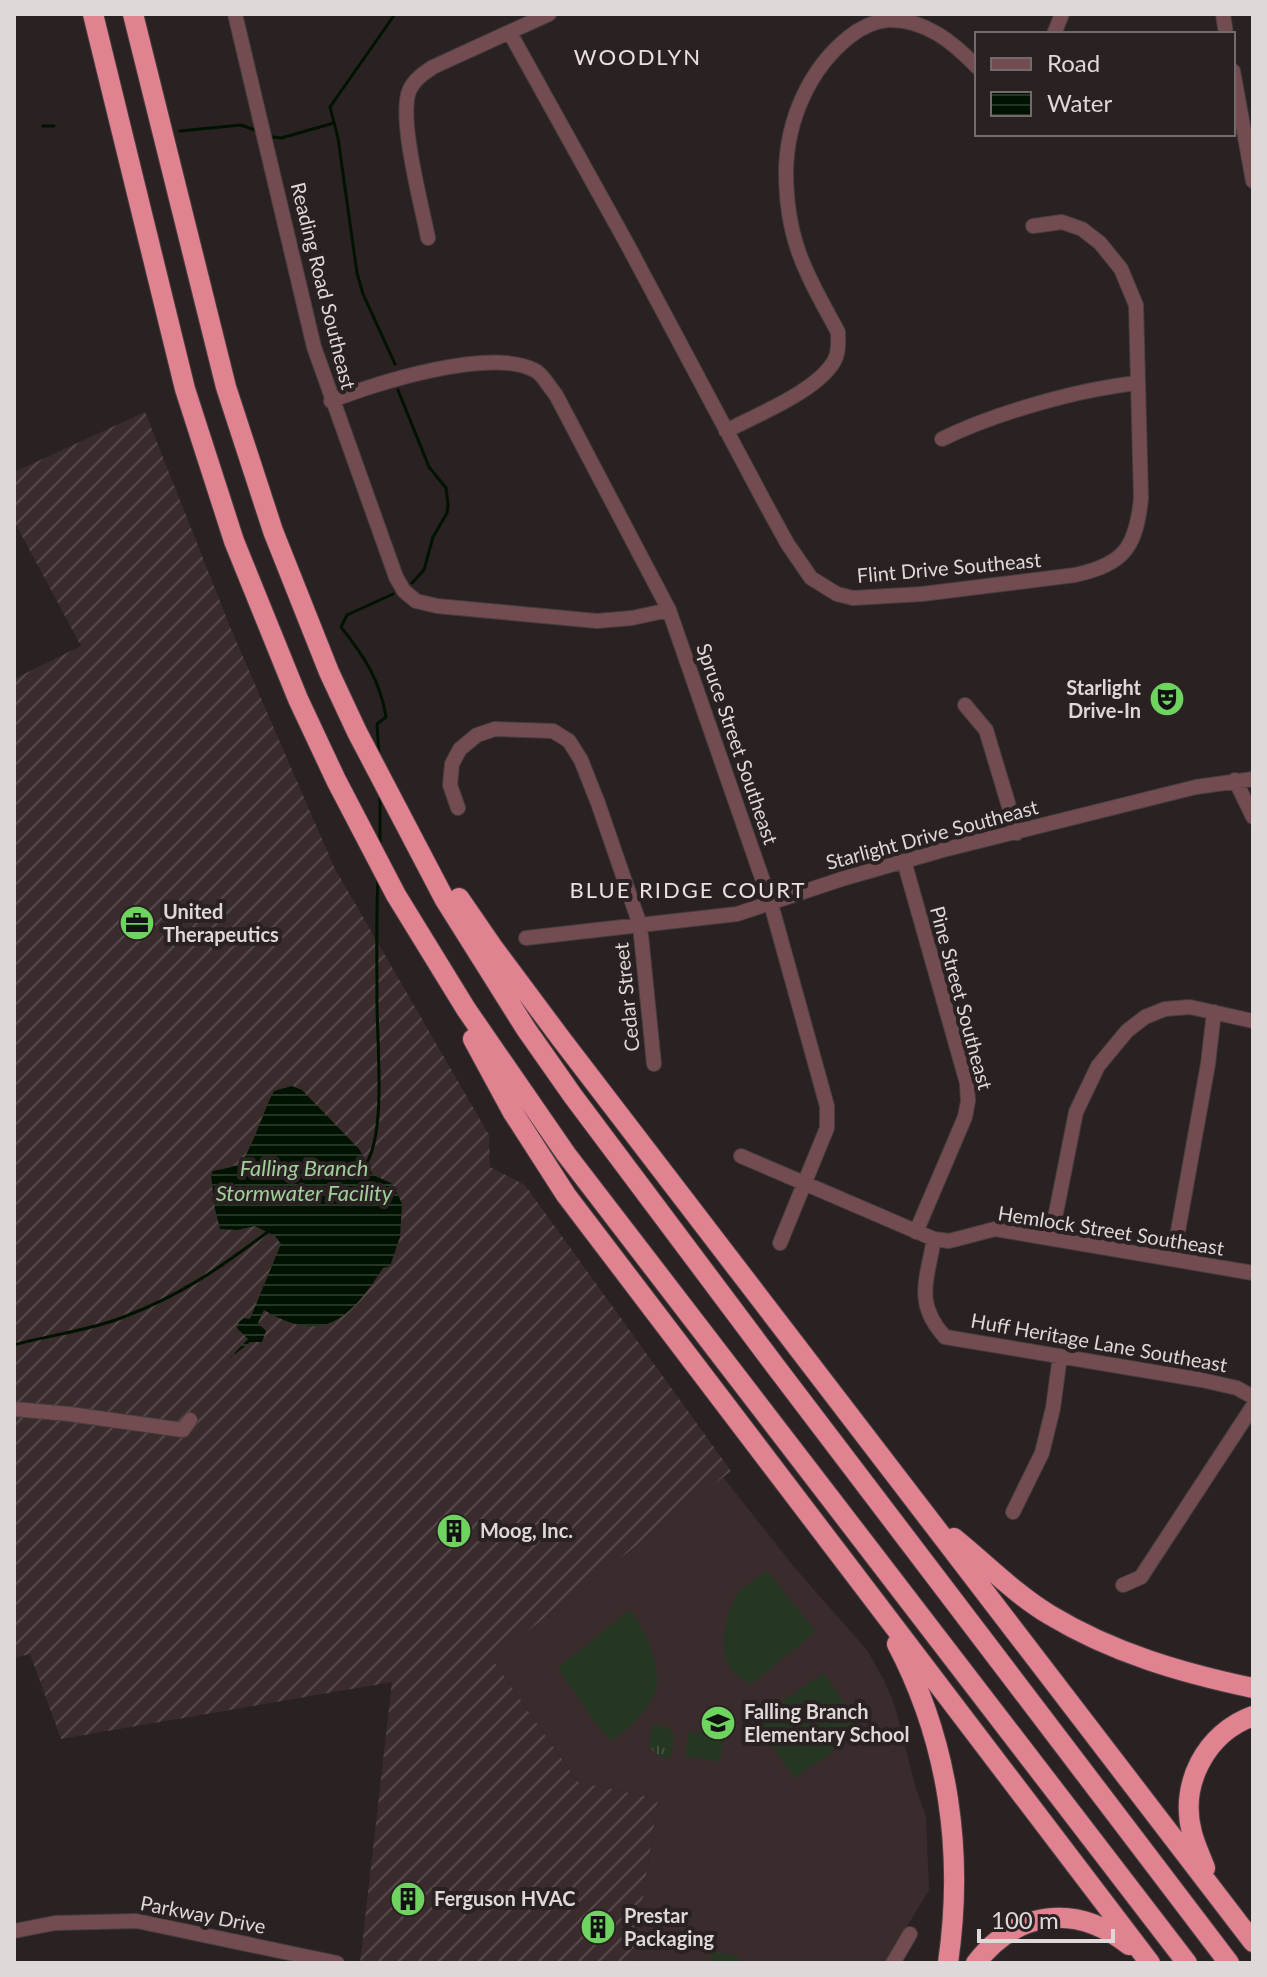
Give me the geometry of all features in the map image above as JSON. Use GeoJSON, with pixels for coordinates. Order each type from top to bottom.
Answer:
{"type":"FeatureCollection","features":[{"type":"Feature","properties":{"kind":"highway"},"geometry":{"type":"LineString","coordinates":[[93,14],[185,389],[234,541],[317,740],[489,1072],[566,1195],[1150,1962]]}},
{"type":"Feature","properties":{"kind":"highway"},"geometry":{"type":"LineString","coordinates":[[133,14],[226,387],[253,473],[329,672],[391,801],[445,900],[526,1029],[766,1355],[1227,1960]]}},
{"type":"Feature","properties":{"kind":"highway"},"geometry":{"type":"LineString","coordinates":[[294,587],[406,804],[464,907],[562,1040],[1250,1939]]}},
{"type":"Feature","properties":{"kind":"highway"},"geometry":{"type":"LineString","coordinates":[[428,950],[566,1154],[1187,1963]]}},
{"type":"Feature","properties":{"kind":"highway"},"geometry":{"type":"LineString","coordinates":[[926,1516],[1007,1584],[1049,1614],[1130,1654],[1175,1670],[1253,1688]]}},
{"type":"Feature","properties":{"kind":"highway"},"geometry":{"type":"LineString","coordinates":[[866,1588],[918,1689],[945,1775],[956,1862],[948,1963]]}},
{"type":"Feature","properties":{"kind":"highway"},"geometry":{"type":"LineString","coordinates":[[1215,1680],[1253,1680]]}},
{"type":"Feature","properties":{"kind":"highway"},"geometry":{"type":"LineString","coordinates":[[1218,1897],[1192,1833],[1189,1797],[1201,1759],[1221,1735],[1253,1716]]}},
{"type":"Feature","properties":{"kind":"highway"},"geometry":{"type":"LineString","coordinates":[[976,1963],[992,1944],[1011,1929],[1037,1919],[1053,1918],[1083,1921],[1111,1932],[1150,1962]]}},
{"type":"Feature","properties":{"kind":"street","name":"Reading Road Southeast"},"geometry":{"type":"LineString","coordinates":[[235,14],[314,347],[331,401],[396,577],[404,591],[416,601],[437,606],[597,621],[669,610]]}},
{"type":"Feature","properties":{"kind":"street"},"geometry":{"type":"LineString","coordinates":[[428,238],[407,128],[409,90],[419,77],[433,67],[549,14]]}},
{"type":"Feature","properties":{"kind":"street"},"geometry":{"type":"LineString","coordinates":[[726,431],[820,378],[836,358],[839,347],[838,332],[796,250],[787,200],[786,168],[790,136],[801,101],[816,69],[855,32],[886,20],[925,27],[943,36],[975,65]]}},
{"type":"Feature","properties":{"kind":"street","name":"Flint Drive Southeast"},"geometry":{"type":"LineString","coordinates":[[510,33],[787,543],[811,578],[837,594],[853,598],[922,594],[1075,575],[1098,570],[1118,560],[1131,544],[1138,525],[1141,498],[1136,305],[1121,269],[1100,243],[1082,229],[1062,222],[1033,226]]}},
{"type":"Feature","properties":{"kind":"street"},"geometry":{"type":"LineString","coordinates":[[1235,82],[1253,181]]}},
{"type":"Feature","properties":{"kind":"street","name":"Spruce Street Southeast"},"geometry":{"type":"LineString","coordinates":[[331,401],[363,388],[426,370],[509,364],[537,371],[556,395],[669,610],[771,904],[827,1106],[827,1128],[780,1243]]}},
{"type":"Feature","properties":{"kind":"street"},"geometry":{"type":"LineString","coordinates":[[942,439],[964,428],[1071,395],[1138,383]]}},
{"type":"Feature","properties":{"kind":"street"},"geometry":{"type":"LineString","coordinates":[[965,705],[986,730],[1017,833]]}},
{"type":"Feature","properties":{"kind":"street","name":"Cedar Street"},"geometry":{"type":"LineString","coordinates":[[458,808],[450,785],[452,764],[460,749],[477,735],[495,729],[553,731],[569,741],[581,760],[598,803],[640,925],[654,1064]]}},
{"type":"Feature","properties":{"kind":"street","name":"Starlight Drive Southeast"},"geometry":{"type":"LineString","coordinates":[[526,938],[737,914],[904,861],[1196,787],[1253,779]]}},
{"type":"Feature","properties":{"kind":"street"},"geometry":{"type":"LineString","coordinates":[[1235,780],[1253,817]]}},
{"type":"Feature","properties":{"kind":"street","name":"Pine Street Southeast"},"geometry":{"type":"LineString","coordinates":[[904,861],[967,1083],[968,1101],[965,1117],[916,1232]]}},
{"type":"Feature","properties":{"kind":"street"},"geometry":{"type":"LineString","coordinates":[[1051,1238],[1076,1112],[1098,1066],[1127,1031],[1145,1017],[1165,1009],[1190,1007],[1253,1021]]}},
{"type":"Feature","properties":{"kind":"street"},"geometry":{"type":"LineString","coordinates":[[1173,1259],[1196,1137],[1214,1012]]}},
{"type":"Feature","properties":{"kind":"street","name":"Hemlock Street Southeast"},"geometry":{"type":"LineString","coordinates":[[741,1156],[934,1239],[949,1241],[995,1229],[1253,1273]]}},
{"type":"Feature","properties":{"kind":"street","name":"Huff Heritage Lane Southeast"},"geometry":{"type":"LineString","coordinates":[[934,1239],[925,1297],[930,1321],[945,1337],[1202,1380],[1237,1388],[1253,1397]]}},
{"type":"Feature","properties":{"kind":"street"},"geometry":{"type":"LineString","coordinates":[[1013,1512],[1042,1453],[1053,1408],[1060,1356]]}},
{"type":"Feature","properties":{"kind":"street"},"geometry":{"type":"LineString","coordinates":[[1123,1585],[1141,1577],[1253,1406]]}},
{"type":"Feature","properties":{"kind":"street"},"geometry":{"type":"LineString","coordinates":[[14,1409],[183,1430],[190,1420]]}},
{"type":"Feature","properties":{"kind":"street","name":"Parkway Drive"},"geometry":{"type":"LineString","coordinates":[[14,1931],[55,1923],[137,1921],[337,1963]]}},
{"type":"Feature","properties":{"kind":"street"},"geometry":{"type":"LineString","coordinates":[[893,1963],[910,1934]]}},
{"type":"Feature","properties":{"kind":"shaded area"},"geometry":{"type":"Polygon","coordinates":[[[145,412],[231,629],[334,867],[489,1135],[490,1167],[525,1185],[731,1471],[492,1659],[578,1782],[658,1799],[633,1963],[360,1963],[392,1682],[61,1739],[30,1654],[14,1658],[14,679],[81,646],[14,521],[14,472],[145,412]]]}},
{"type":"Feature","properties":{"kind":"shaded area","name":"Falling Branch Elementary School"},"geometry":{"type":"Polygon","coordinates":[[[723,1477],[795,1568],[867,1650],[895,1706],[926,1816],[929,1890],[885,1963],[633,1963],[658,1799],[578,1782],[492,1659],[723,1477]]]}},
{"type":"Feature","properties":{"kind":"green space"},"geometry":{"type":"Polygon","coordinates":[[[767,1571],[815,1630],[751,1684],[729,1667],[724,1635],[737,1595],[767,1571]]]}},
{"type":"Feature","properties":{"kind":"green space"},"geometry":{"type":"Polygon","coordinates":[[[630,1610],[653,1653],[656,1688],[644,1711],[612,1741],[599,1728],[559,1667],[630,1610]]]}},
{"type":"Feature","properties":{"kind":"green space"},"geometry":{"type":"Polygon","coordinates":[[[824,1673],[863,1732],[794,1778],[755,1719],[824,1673]]]}},
{"type":"Feature","properties":{"kind":"green space"},"geometry":{"type":"Polygon","coordinates":[[[655,1724],[670,1729],[674,1736],[669,1758],[661,1757],[649,1747],[655,1724]]]}},
{"type":"Feature","properties":{"kind":"green space"},"geometry":{"type":"Polygon","coordinates":[[[689,1731],[724,1736],[720,1762],[685,1756],[689,1731]]]}},
{"type":"Feature","properties":{"kind":"green space"},"geometry":{"type":"Polygon","coordinates":[[[716,1952],[738,1956],[739,1963],[712,1961],[710,1955],[716,1952]]]}},
{"type":"Feature","properties":{"kind":"water","name":"Falling Branch Stormwater Facility"},"geometry":{"type":"Polygon","coordinates":[[[292,1086],[302,1090],[359,1149],[373,1175],[391,1183],[402,1204],[400,1237],[390,1266],[383,1268],[347,1313],[319,1326],[303,1326],[264,1310],[258,1323],[266,1331],[262,1342],[250,1342],[229,1359],[248,1339],[237,1328],[239,1322],[244,1318],[250,1319],[281,1244],[275,1236],[255,1226],[237,1230],[220,1229],[211,1175],[213,1171],[238,1164],[243,1159],[274,1091],[292,1086]]]}},
{"type":"Feature","properties":{"kind":"waterway"},"geometry":{"type":"LineString","coordinates":[[395,14],[330,107],[338,138],[357,273],[363,294],[395,364]]}},
{"type":"Feature","properties":{"kind":"waterway"},"geometry":{"type":"LineString","coordinates":[[272,137],[281,138],[334,123]]}},
{"type":"Feature","properties":{"kind":"waterway"},"geometry":{"type":"LineString","coordinates":[[180,131],[241,125],[255,130]]}},
{"type":"Feature","properties":{"kind":"waterway"},"geometry":{"type":"LineString","coordinates":[[43,126],[54,126]]}},
{"type":"Feature","properties":{"kind":"waterway"},"geometry":{"type":"LineString","coordinates":[[398,390],[429,467],[446,488],[448,505],[447,513],[433,537],[424,570],[412,583]]}},
{"type":"Feature","properties":{"kind":"waterway"},"geometry":{"type":"LineString","coordinates":[[379,755],[377,724],[386,717],[380,691],[364,658],[341,627],[347,615],[393,594]]}},
{"type":"Feature","properties":{"kind":"waterway"},"geometry":{"type":"LineString","coordinates":[[380,795],[380,843]]}},
{"type":"Feature","properties":{"kind":"waterway"},"geometry":{"type":"LineString","coordinates":[[364,1167],[376,1133],[378,1110],[378,878]]}},
{"type":"Feature","properties":{"kind":"waterway"},"geometry":{"type":"LineString","coordinates":[[14,1345],[95,1326],[142,1309],[199,1280],[269,1231]]}},
{"type":"Feature","properties":{"kind":"place","name":"Starlight Drive-In"},"geometry":{"type":"Point","coordinates":[1167,699]}},
{"type":"Feature","properties":{"kind":"place","name":"United Therapeutics"},"geometry":{"type":"Point","coordinates":[137,923]}},
{"type":"Feature","properties":{"kind":"place","name":"Moog, Inc."},"geometry":{"type":"Point","coordinates":[454,1531]}},
{"type":"Feature","properties":{"kind":"place","name":"Falling Branch Elementary School"},"geometry":{"type":"Point","coordinates":[718,1723]}},
{"type":"Feature","properties":{"kind":"place","name":"Ferguson HVAC"},"geometry":{"type":"Point","coordinates":[408,1899]}},
{"type":"Feature","properties":{"kind":"place","name":"Prestar Packaging"},"geometry":{"type":"Point","coordinates":[598,1927]}},
{"type":"Feature","properties":{"kind":"district","name":"WOODLYN"},"geometry":{"type":"Point","coordinates":[638,57]}},
{"type":"Feature","properties":{"kind":"district","name":"BLUE RIDGE COURT"},"geometry":{"type":"Point","coordinates":[688,890]}}]}
